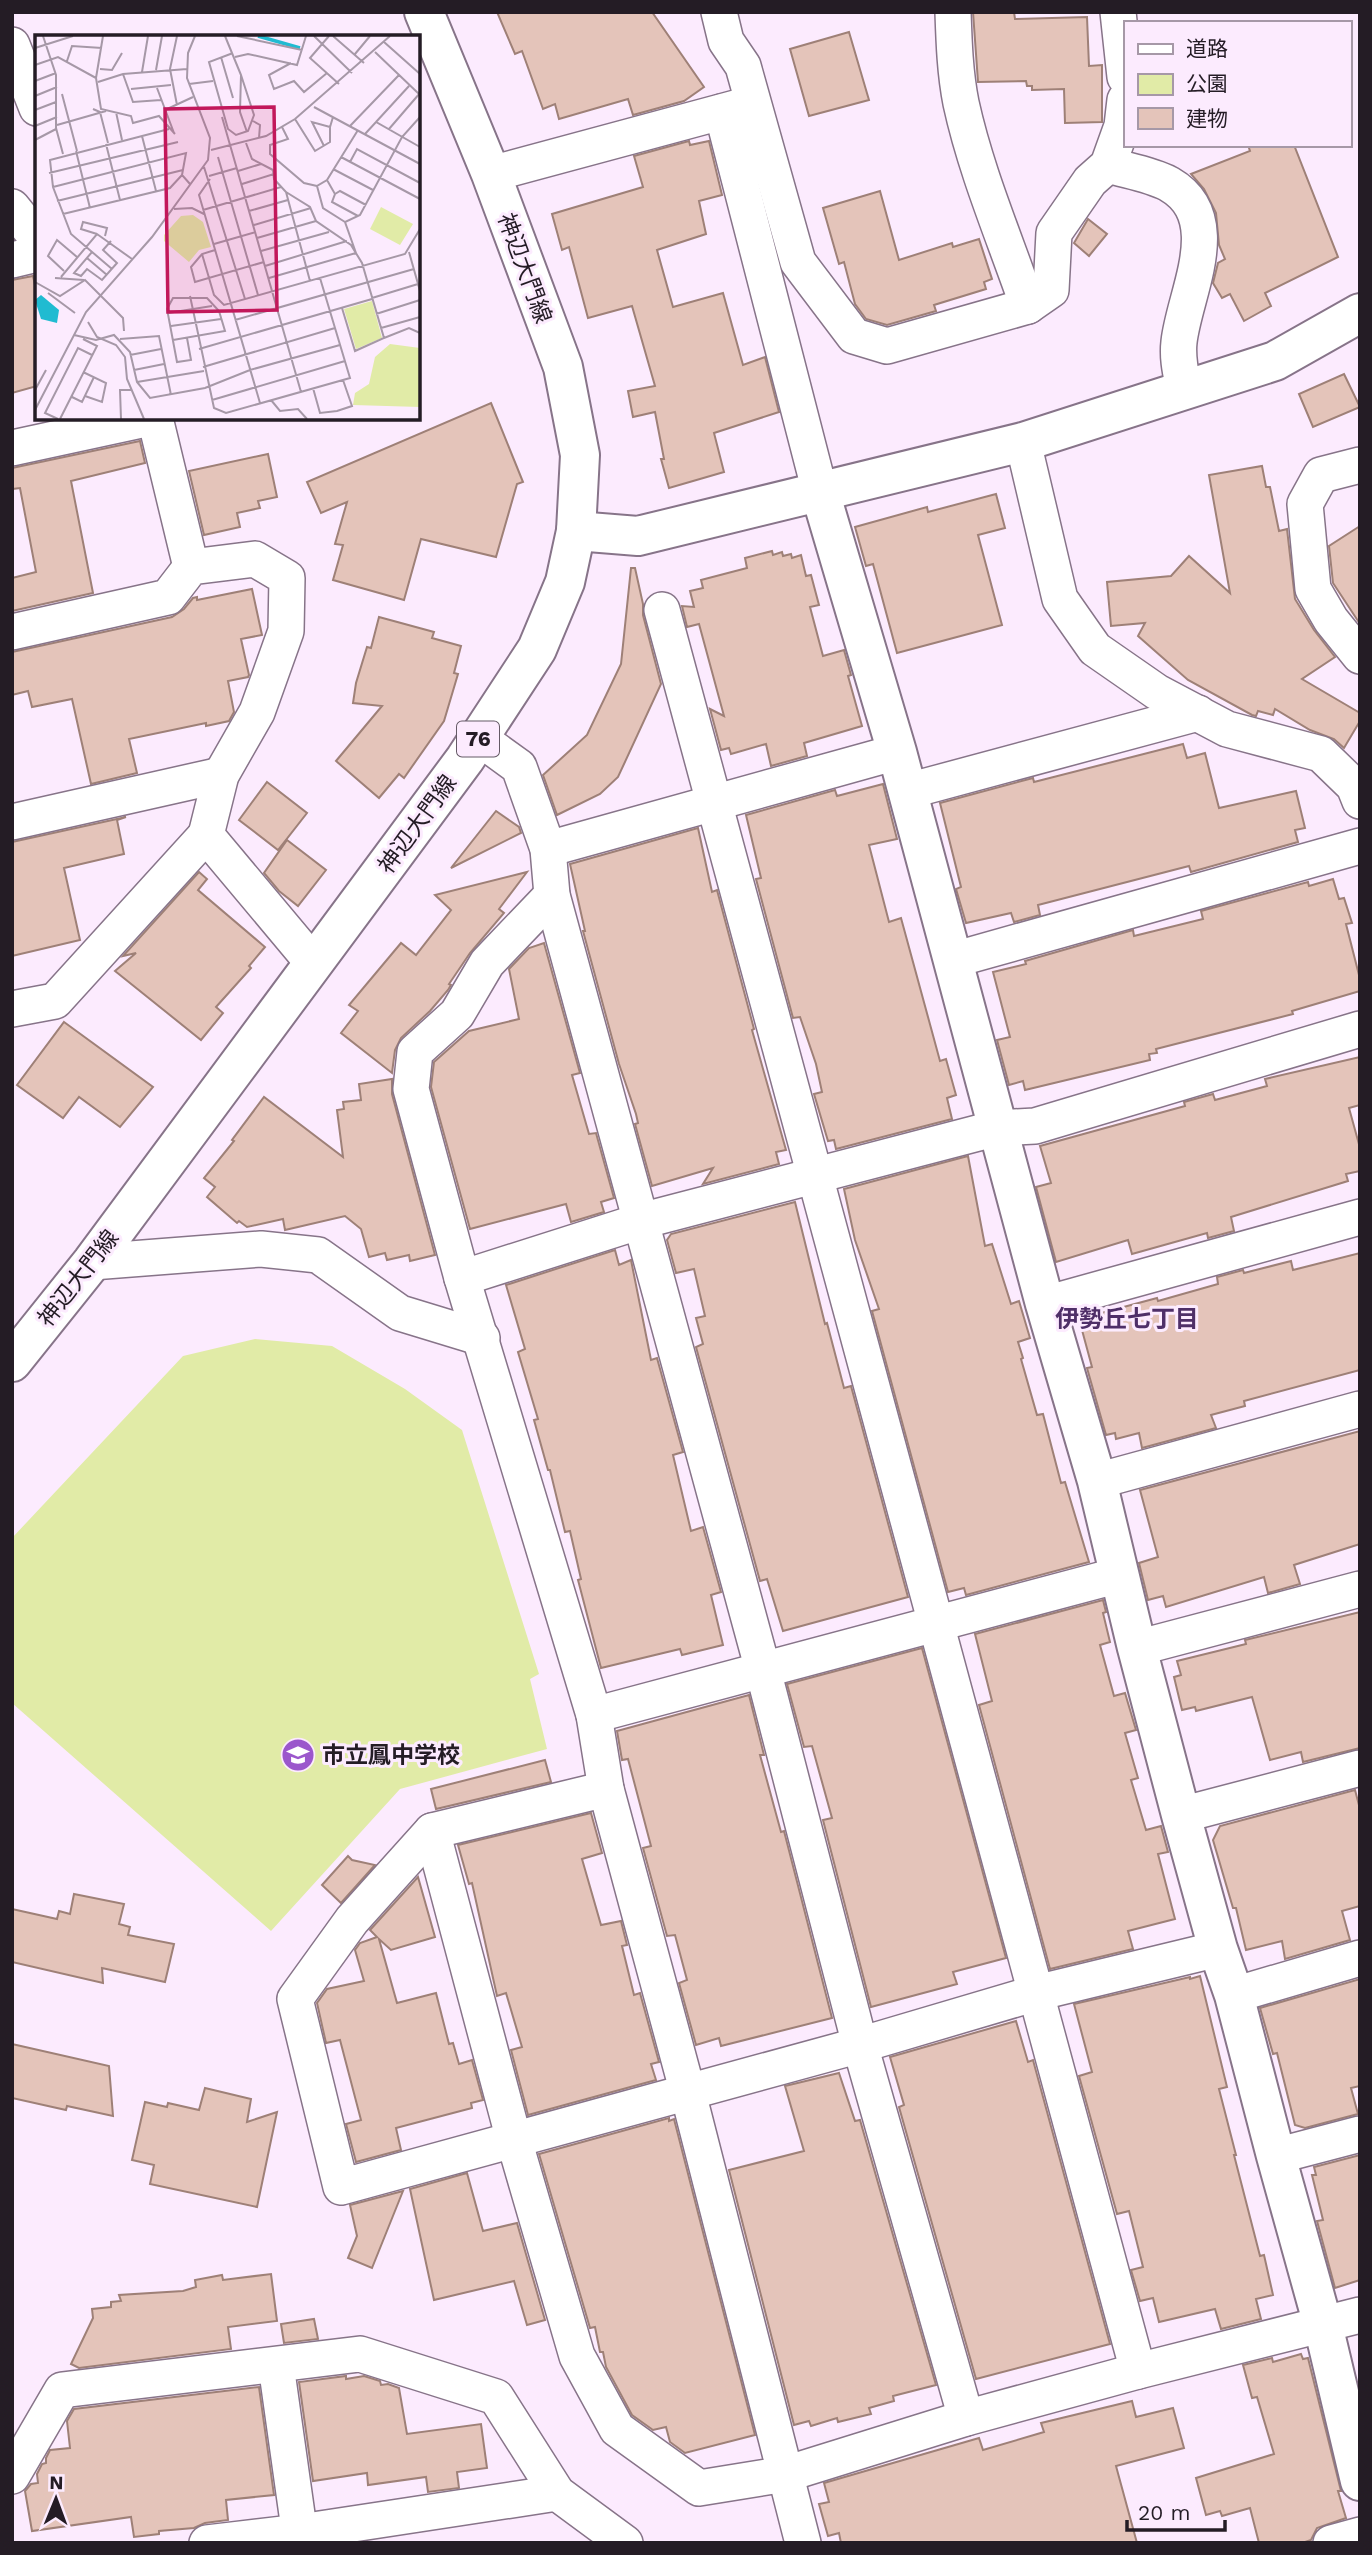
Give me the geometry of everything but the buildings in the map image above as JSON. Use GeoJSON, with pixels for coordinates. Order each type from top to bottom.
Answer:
{"type":"FeatureCollection","features":[{"type":"Feature","properties":{"kind":"street","name":"神辺大門線"},"geometry":{"type":"LineString","coordinates":[[12,1362],[92,1262],[479,738],[537,649],[565,582],[576,531],[580,455],[563,367],[491,174],[424,12]]}},
{"type":"Feature","properties":{"kind":"street"},"geometry":{"type":"LineString","coordinates":[[719,12],[726,41],[743,66],[738,108],[820,492],[908,791],[1045,1304],[1097,1481],[1181,1815],[1218,1949],[1234,1995],[1323,2325],[1360,2481]]}},
{"type":"Feature","properties":{"kind":"street"},"geometry":{"type":"LineString","coordinates":[[953,12],[961,100],[972,145],[1028,306]]}},
{"type":"Feature","properties":{"kind":"street"},"geometry":{"type":"LineString","coordinates":[[1118,12],[1124,68]]}},
{"type":"Feature","properties":{"kind":"street"},"geometry":{"type":"LineString","coordinates":[[12,45],[35,103]]}},
{"type":"Feature","properties":{"kind":"street"},"geometry":{"type":"LineString","coordinates":[[491,174],[738,108]]}},
{"type":"Feature","properties":{"kind":"street"},"geometry":{"type":"LineString","coordinates":[[738,108],[798,262],[854,335],[887,346],[1028,306],[1051,290],[1055,233],[1090,181],[1108,165],[1122,126],[1124,109]]}},
{"type":"Feature","properties":{"kind":"street"},"geometry":{"type":"LineString","coordinates":[[1108,165],[1149,175],[1170,185],[1186,198],[1197,219],[1198,264],[1179,341],[1178,363],[1184,390]]}},
{"type":"Feature","properties":{"kind":"street"},"geometry":{"type":"LineString","coordinates":[[12,207],[35,236]]}},
{"type":"Feature","properties":{"kind":"street"},"geometry":{"type":"LineString","coordinates":[[12,260],[35,254]]}},
{"type":"Feature","properties":{"kind":"street"},"geometry":{"type":"LineString","coordinates":[[576,531],[638,536],[1023,442],[1275,361],[1360,313]]}},
{"type":"Feature","properties":{"kind":"street"},"geometry":{"type":"LineString","coordinates":[[12,449],[144,420]]}},
{"type":"Feature","properties":{"kind":"street"},"geometry":{"type":"LineString","coordinates":[[154,420],[191,567]]}},
{"type":"Feature","properties":{"kind":"street"},"geometry":{"type":"LineString","coordinates":[[1023,442],[1060,599],[1096,649],[1157,692],[1227,729],[1321,754],[1354,786],[1360,801]]}},
{"type":"Feature","properties":{"kind":"street"},"geometry":{"type":"LineString","coordinates":[[1360,465],[1321,475],[1305,504],[1313,589],[1331,620],[1360,656]]}},
{"type":"Feature","properties":{"kind":"street"},"geometry":{"type":"LineString","coordinates":[[12,632],[168,597],[191,567],[255,559],[287,578],[286,631],[257,712],[221,775],[206,835],[54,1001],[12,1009]]}},
{"type":"Feature","properties":{"kind":"street"},"geometry":{"type":"LineString","coordinates":[[662,610],[1138,2371]]}},
{"type":"Feature","properties":{"kind":"street"},"geometry":{"type":"LineString","coordinates":[[908,791],[1198,713]]}},
{"type":"Feature","properties":{"kind":"street"},"geometry":{"type":"LineString","coordinates":[[479,738],[519,767],[548,849],[552,895],[764,1670],[860,2045],[966,2418]]}},
{"type":"Feature","properties":{"kind":"street"},"geometry":{"type":"LineString","coordinates":[[548,849],[897,752]]}},
{"type":"Feature","properties":{"kind":"street"},"geometry":{"type":"LineString","coordinates":[[12,822],[221,775]]}},
{"type":"Feature","properties":{"kind":"street"},"geometry":{"type":"LineString","coordinates":[[206,835],[314,964]]}},
{"type":"Feature","properties":{"kind":"street"},"geometry":{"type":"LineString","coordinates":[[953,960],[1360,846]]}},
{"type":"Feature","properties":{"kind":"street"},"geometry":{"type":"LineString","coordinates":[[552,895],[487,963],[457,1014],[415,1052],[411,1089],[462,1278],[594,1715],[606,1789],[688,2092],[803,2543]]}},
{"type":"Feature","properties":{"kind":"street"},"geometry":{"type":"LineString","coordinates":[[462,1278],[641,1221],[997,1128],[1035,1126],[1360,1029]]}},
{"type":"Feature","properties":{"kind":"street"},"geometry":{"type":"LineString","coordinates":[[1045,1304],[1360,1217]]}},
{"type":"Feature","properties":{"kind":"street"},"geometry":{"type":"LineString","coordinates":[[92,1262],[261,1249],[318,1255],[400,1314],[482,1338]]}},
{"type":"Feature","properties":{"kind":"street"},"geometry":{"type":"LineString","coordinates":[[1097,1481],[1360,1409]]}},
{"type":"Feature","properties":{"kind":"street"},"geometry":{"type":"LineString","coordinates":[[594,1715],[1119,1575]]}},
{"type":"Feature","properties":{"kind":"street"},"geometry":{"type":"LineString","coordinates":[[1137,1648],[1360,1589]]}},
{"type":"Feature","properties":{"kind":"street"},"geometry":{"type":"LineString","coordinates":[[1181,1815],[1360,1768]]}},
{"type":"Feature","properties":{"kind":"street"},"geometry":{"type":"LineString","coordinates":[[606,1789],[432,1832],[352,1920],[295,1999],[341,2187],[860,2045],[1036,1993],[1218,1949]]}},
{"type":"Feature","properties":{"kind":"street"},"geometry":{"type":"LineString","coordinates":[[432,1832],[514,2140],[577,2356],[617,2429],[699,2488],[786,2474],[966,2418],[1360,2315]]}},
{"type":"Feature","properties":{"kind":"street"},"geometry":{"type":"LineString","coordinates":[[1234,1995],[1360,1958]]}},
{"type":"Feature","properties":{"kind":"street"},"geometry":{"type":"LineString","coordinates":[[1276,2156],[1360,2134]]}},
{"type":"Feature","properties":{"kind":"street"},"geometry":{"type":"LineString","coordinates":[[12,2476],[62,2390],[360,2354],[496,2397],[557,2493],[625,2543]]}},
{"type":"Feature","properties":{"kind":"street"},"geometry":{"type":"LineString","coordinates":[[276,2365],[300,2537]]}},
{"type":"Feature","properties":{"kind":"street"},"geometry":{"type":"LineString","coordinates":[[207,2543],[300,2537],[557,2493]]}},
{"type":"Feature","properties":{"kind":"street"},"geometry":{"type":"LineString","coordinates":[[1331,2543],[1360,2535]]}},
{"type":"Feature","properties":{"kind":"green space"},"geometry":{"type":"Polygon","coordinates":[[[255,1339],[332,1346],[405,1389],[462,1430],[539,1674],[530,1679],[547,1749],[400,1789],[271,1931],[12,1703],[12,1538],[183,1356],[255,1339]]]}},
{"type":"Feature","properties":{"kind":"place","name":"市立鳳中学校"},"geometry":{"type":"Point","coordinates":[298,1755]}},
{"type":"Feature","properties":{"kind":"district","name":"伊勢丘七丁目"},"geometry":{"type":"Point","coordinates":[1127,1319]}}]}
